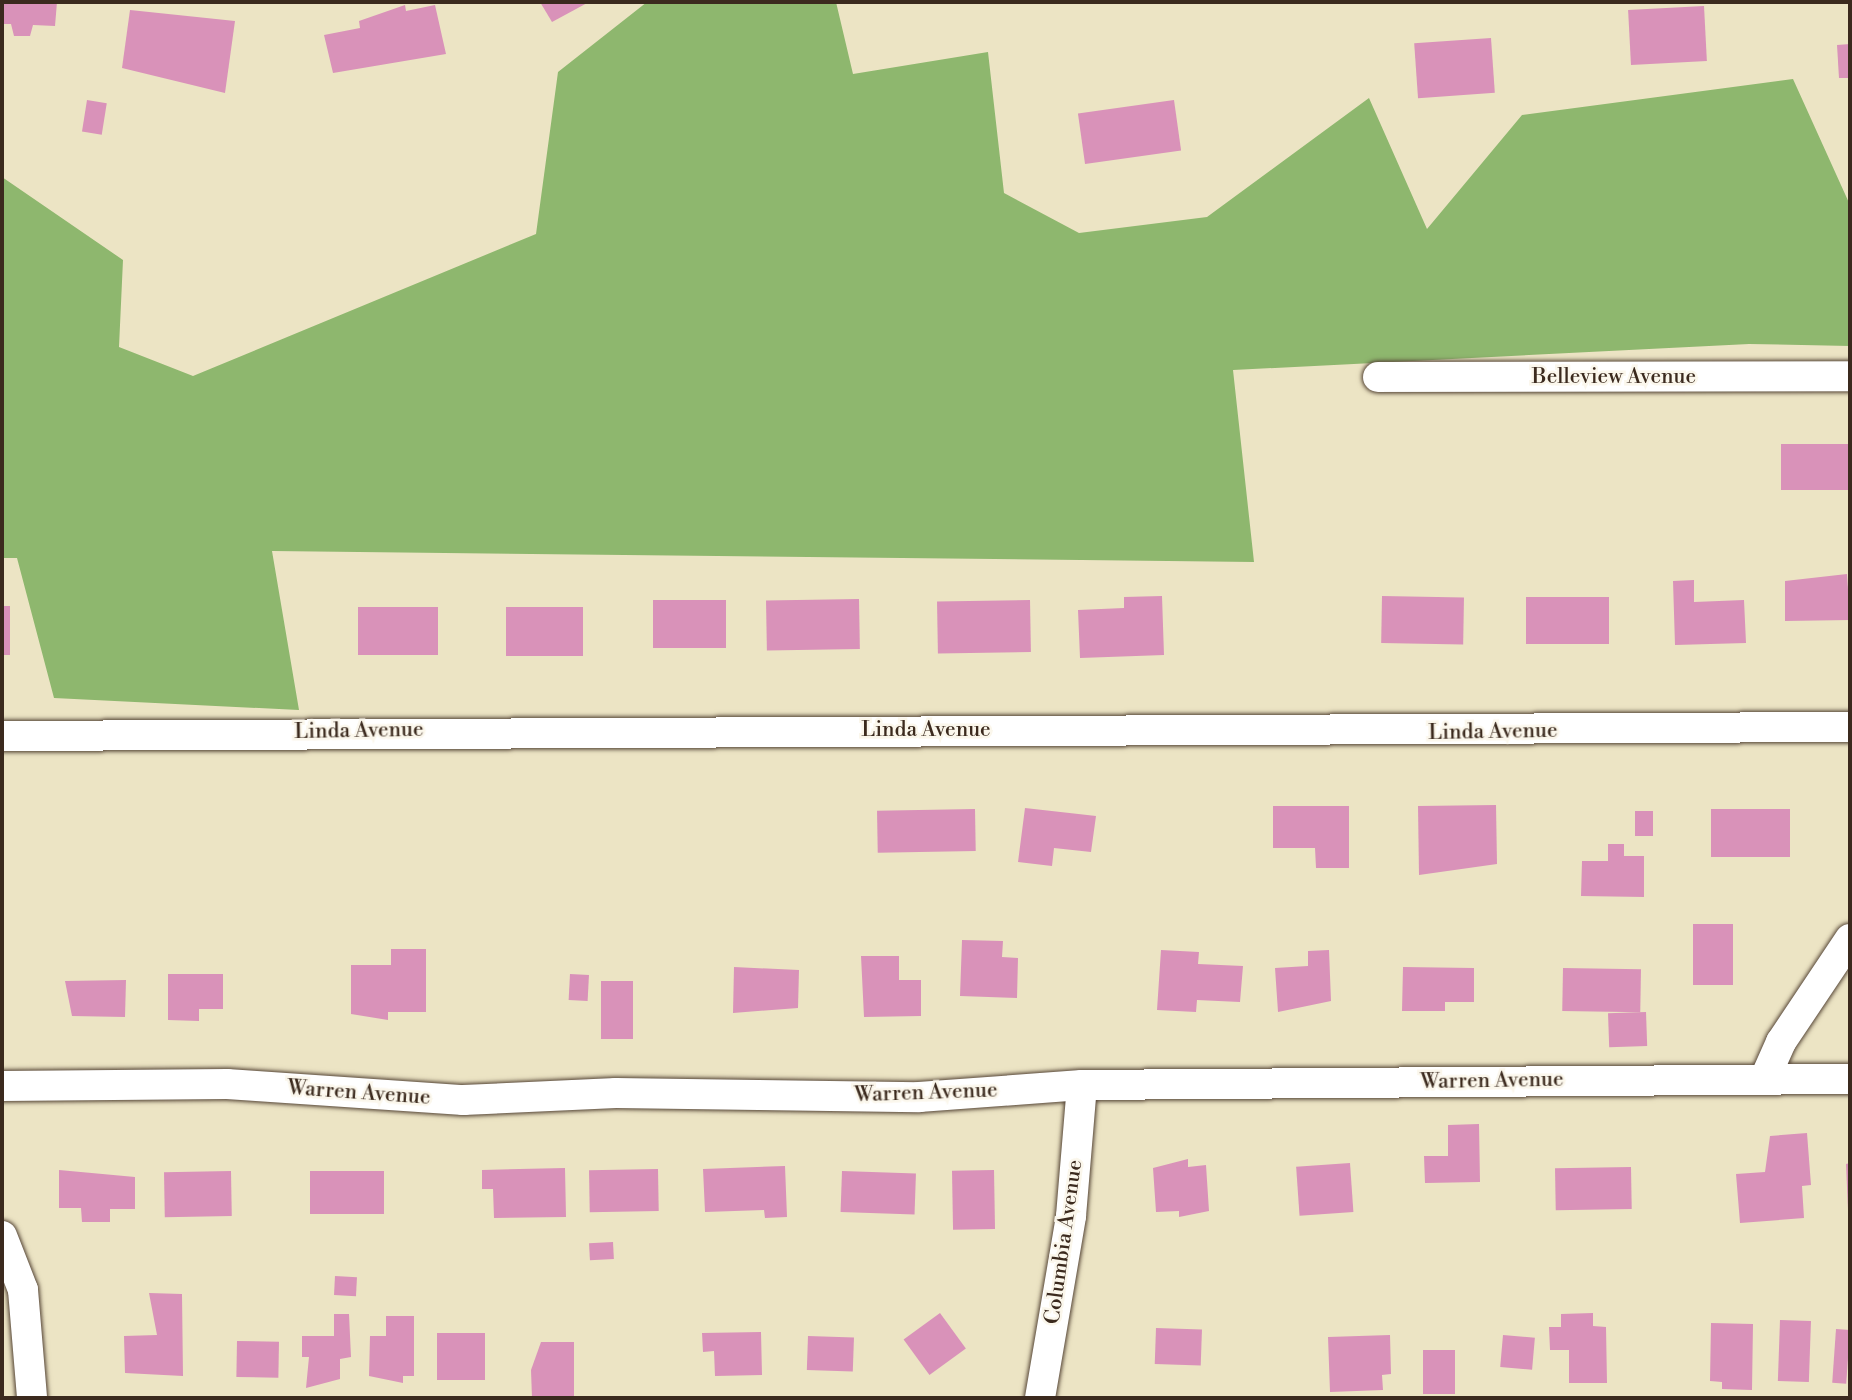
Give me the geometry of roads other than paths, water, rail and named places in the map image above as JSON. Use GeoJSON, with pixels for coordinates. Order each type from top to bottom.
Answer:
{"type":"FeatureCollection","features":[{"type":"Feature","properties":{"kind":"street","name":"Belleview Avenue"},"geometry":{"type":"LineString","coordinates":[[1378,377],[1850,376]]}},
{"type":"Feature","properties":{"kind":"street","name":"Linda Avenue"},"geometry":{"type":"LineString","coordinates":[[2,736],[1850,727]]}},
{"type":"Feature","properties":{"kind":"street"},"geometry":{"type":"LineString","coordinates":[[1765,1078],[1781,1042],[1850,939]]}},
{"type":"Feature","properties":{"kind":"street","name":"Warren Avenue"},"geometry":{"type":"LineString","coordinates":[[2,1086],[227,1084],[463,1100],[616,1093],[919,1097],[1082,1085],[1850,1079]]}},
{"type":"Feature","properties":{"kind":"street","name":"Columbia Avenue"},"geometry":{"type":"LineString","coordinates":[[1040,1398],[1071,1216],[1082,1085]]}},
{"type":"Feature","properties":{"kind":"street"},"geometry":{"type":"LineString","coordinates":[[2,1236],[23,1290],[32,1398]]}}]}
